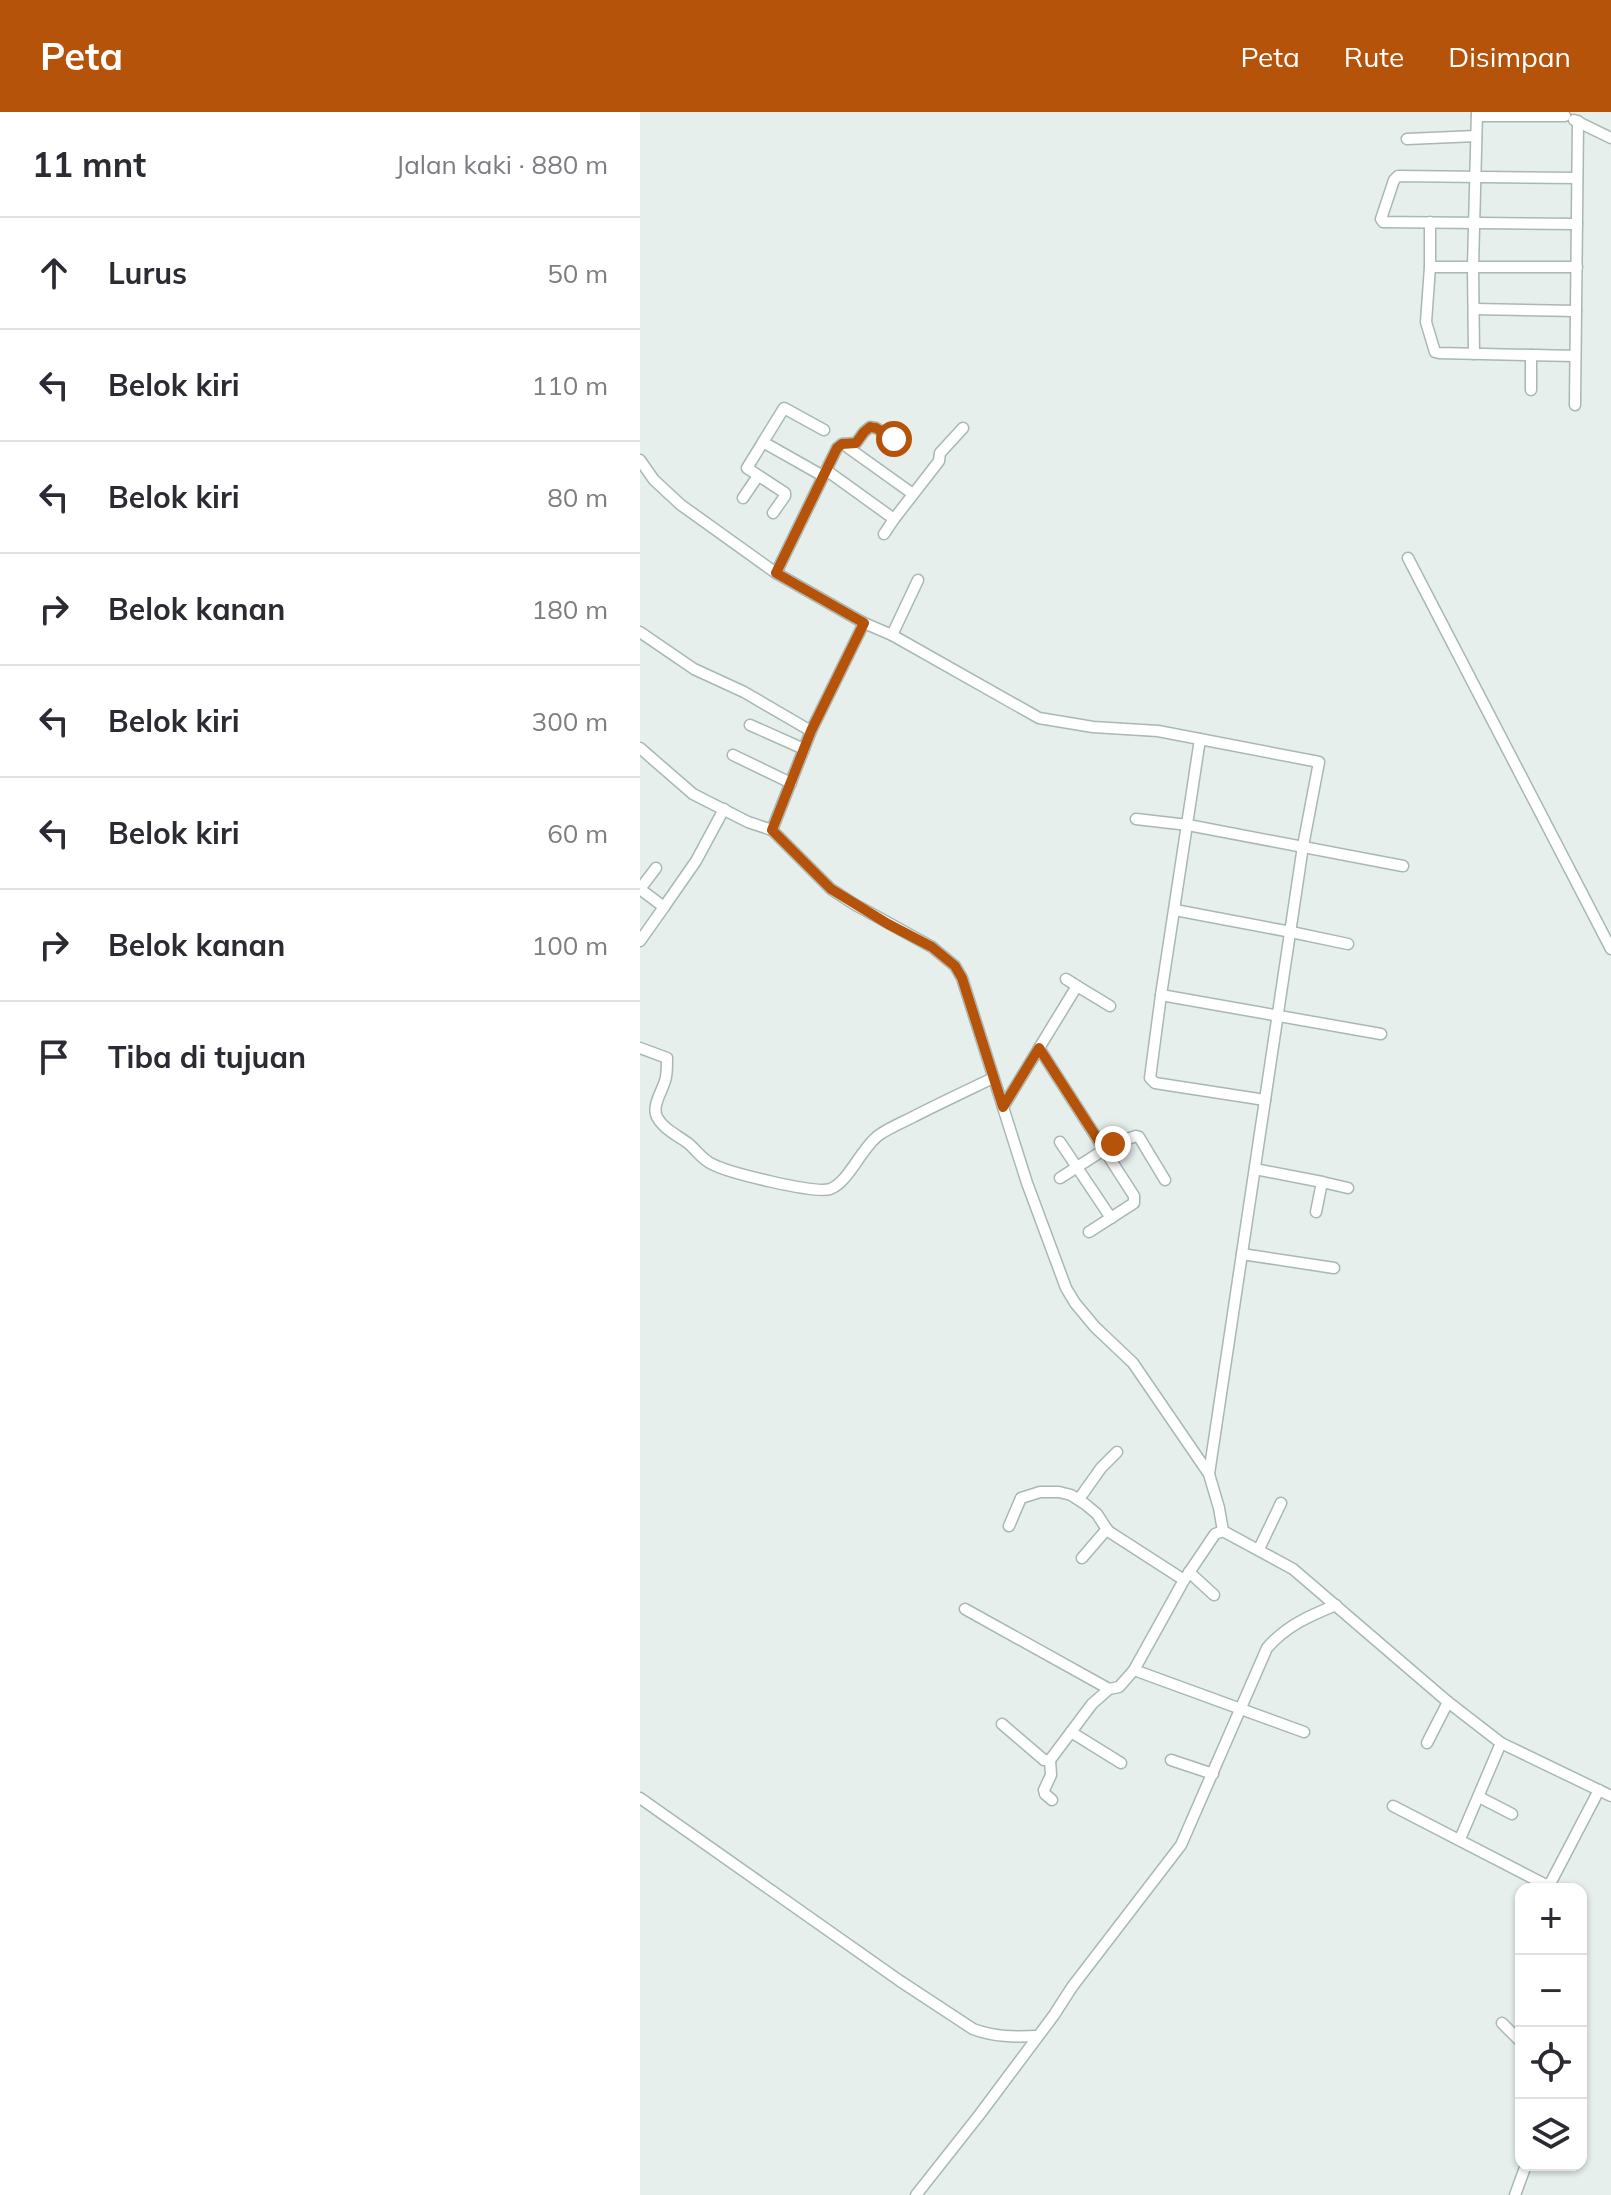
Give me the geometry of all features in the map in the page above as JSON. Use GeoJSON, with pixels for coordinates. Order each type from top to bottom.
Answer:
{"type":"FeatureCollection","features":[{"type":"Feature","properties":{"kind":"street"},"geometry":{"type":"LineString","coordinates":[[1474,354],[1477,114],[1561,114],[1611,138]]}},
{"type":"Feature","properties":{"kind":"street"},"geometry":{"type":"LineString","coordinates":[[1575,405],[1578,121]]}},
{"type":"Feature","properties":{"kind":"street"},"geometry":{"type":"LineString","coordinates":[[1407,139],[1476,136]]}},
{"type":"Feature","properties":{"kind":"street"},"geometry":{"type":"LineString","coordinates":[[1577,178],[1398,176],[1381,221],[1577,224]]}},
{"type":"Feature","properties":{"kind":"street"},"geometry":{"type":"LineString","coordinates":[[1430,222],[1426,322],[1435,352],[1575,356]]}},
{"type":"Feature","properties":{"kind":"street"},"geometry":{"type":"LineString","coordinates":[[1430,267],[1577,267]]}},
{"type":"Feature","properties":{"kind":"street"},"geometry":{"type":"LineString","coordinates":[[1474,309],[1576,311]]}},
{"type":"Feature","properties":{"kind":"street"},"geometry":{"type":"LineString","coordinates":[[1531,355],[1531,390]]}},
{"type":"Feature","properties":{"kind":"street"},"geometry":{"type":"LineString","coordinates":[[773,513],[785,493],[747,468],[784,408],[824,430]]}},
{"type":"Feature","properties":{"kind":"street"},"geometry":{"type":"LineString","coordinates":[[776,573],[837,448],[842,444],[856,443],[870,427],[894,439]]}},
{"type":"Feature","properties":{"kind":"street"},"geometry":{"type":"LineString","coordinates":[[884,534],[939,461],[940,453],[963,428]]}},
{"type":"Feature","properties":{"kind":"street"},"geometry":{"type":"LineString","coordinates":[[763,442],[824,473],[894,519]]}},
{"type":"Feature","properties":{"kind":"street"},"geometry":{"type":"LineString","coordinates":[[842,444],[913,494]]}},
{"type":"Feature","properties":{"kind":"street"},"geometry":{"type":"LineString","coordinates":[[640,460],[654,480],[681,505],[776,573],[1039,718],[1057,723],[1158,731],[1319,762],[1303,846],[1209,1474]]}},
{"type":"Feature","properties":{"kind":"street"},"geometry":{"type":"LineString","coordinates":[[743,498],[758,476]]}},
{"type":"Feature","properties":{"kind":"street"},"geometry":{"type":"LineString","coordinates":[[1408,558],[1611,949]]}},
{"type":"Feature","properties":{"kind":"street"},"geometry":{"type":"LineString","coordinates":[[892,635],[918,580]]}},
{"type":"Feature","properties":{"kind":"street"},"geometry":{"type":"LineString","coordinates":[[772,830],[811,731],[864,623]]}},
{"type":"Feature","properties":{"kind":"street"},"geometry":{"type":"LineString","coordinates":[[640,632],[694,669],[744,692],[811,731]]}},
{"type":"Feature","properties":{"kind":"street"},"geometry":{"type":"LineString","coordinates":[[750,725],[804,749]]}},
{"type":"Feature","properties":{"kind":"street"},"geometry":{"type":"LineString","coordinates":[[1200,739],[1150,1078],[1151,1081],[1265,1100]]}},
{"type":"Feature","properties":{"kind":"street"},"geometry":{"type":"LineString","coordinates":[[640,748],[693,794],[748,822],[772,830],[831,889],[932,947],[955,966],[962,978],[1042,1226],[1070,1295],[1095,1327],[1133,1363],[1209,1474],[1223,1531]]}},
{"type":"Feature","properties":{"kind":"street"},"geometry":{"type":"LineString","coordinates":[[733,755],[791,783]]}},
{"type":"Feature","properties":{"kind":"street"},"geometry":{"type":"LineString","coordinates":[[640,941],[696,861],[724,809]]}},
{"type":"Feature","properties":{"kind":"street"},"geometry":{"type":"LineString","coordinates":[[1136,819],[1188,825],[1403,866]]}},
{"type":"Feature","properties":{"kind":"street"},"geometry":{"type":"LineString","coordinates":[[656,868],[640,889],[664,907]]}},
{"type":"Feature","properties":{"kind":"street"},"geometry":{"type":"LineString","coordinates":[[1175,910],[1348,944]]}},
{"type":"Feature","properties":{"kind":"street"},"geometry":{"type":"LineString","coordinates":[[1066,979],[1110,1006]]}},
{"type":"Feature","properties":{"kind":"street"},"geometry":{"type":"LineString","coordinates":[[1003,1107],[1077,986]]}},
{"type":"Feature","properties":{"kind":"street"},"geometry":{"type":"LineString","coordinates":[[1161,995],[1381,1034]]}},
{"type":"Feature","properties":{"kind":"street"},"geometry":{"type":"LineString","coordinates":[[640,1048],[667,1058],[666,1077],[655,1110],[657,1117],[676,1135],[712,1164],[808,1189],[827,1190],[834,1187],[877,1136],[993,1078]]}},
{"type":"Feature","properties":{"kind":"street"},"geometry":{"type":"LineString","coordinates":[[1039,1048],[1134,1196],[1135,1200],[1130,1206],[1089,1232]]}},
{"type":"Feature","properties":{"kind":"street"},"geometry":{"type":"LineString","coordinates":[[1060,1178],[1104,1149],[1124,1139],[1139,1137],[1165,1180]]}},
{"type":"Feature","properties":{"kind":"street"},"geometry":{"type":"LineString","coordinates":[[1060,1142],[1111,1218]]}},
{"type":"Feature","properties":{"kind":"street"},"geometry":{"type":"LineString","coordinates":[[1255,1169],[1348,1188]]}},
{"type":"Feature","properties":{"kind":"street"},"geometry":{"type":"LineString","coordinates":[[1316,1212],[1322,1182]]}},
{"type":"Feature","properties":{"kind":"street"},"geometry":{"type":"LineString","coordinates":[[1242,1254],[1334,1268]]}},
{"type":"Feature","properties":{"kind":"street"},"geometry":{"type":"LineString","coordinates":[[1079,1499],[1117,1452]]}},
{"type":"Feature","properties":{"kind":"street"},"geometry":{"type":"LineString","coordinates":[[1009,1526],[1019,1501],[1024,1497],[1040,1492],[1059,1492],[1079,1499],[1097,1514],[1107,1529],[1214,1595]]}},
{"type":"Feature","properties":{"kind":"street"},"geometry":{"type":"LineString","coordinates":[[1259,1549],[1281,1503]]}},
{"type":"Feature","properties":{"kind":"street"},"geometry":{"type":"LineString","coordinates":[[1082,1558],[1107,1529]]}},
{"type":"Feature","properties":{"kind":"street"},"geometry":{"type":"LineString","coordinates":[[1052,1800],[1044,1790],[1051,1775],[1050,1760],[1092,1704],[1109,1689],[1119,1687],[1134,1670],[1186,1576],[1215,1534],[1223,1531],[1293,1569],[1448,1702],[1501,1743],[1611,1796]]}},
{"type":"Feature","properties":{"kind":"street"},"geometry":{"type":"LineString","coordinates":[[916,2195],[1181,1845],[1267,1648],[1302,1618],[1336,1605]]}},
{"type":"Feature","properties":{"kind":"street"},"geometry":{"type":"LineString","coordinates":[[965,1609],[1109,1689]]}},
{"type":"Feature","properties":{"kind":"street"},"geometry":{"type":"LineString","coordinates":[[1134,1670],[1304,1732]]}},
{"type":"Feature","properties":{"kind":"street"},"geometry":{"type":"LineString","coordinates":[[1427,1743],[1448,1702]]}},
{"type":"Feature","properties":{"kind":"street"},"geometry":{"type":"LineString","coordinates":[[1002,1724],[1044,1760],[1050,1760]]}},
{"type":"Feature","properties":{"kind":"street"},"geometry":{"type":"LineString","coordinates":[[1071,1732],[1121,1763]]}},
{"type":"Feature","properties":{"kind":"street"},"geometry":{"type":"LineString","coordinates":[[1460,1839],[1501,1743]]}},
{"type":"Feature","properties":{"kind":"street"},"geometry":{"type":"LineString","coordinates":[[1171,1760],[1213,1774]]}},
{"type":"Feature","properties":{"kind":"street"},"geometry":{"type":"LineString","coordinates":[[1393,1806],[1543,1884],[1549,1884],[1599,1790]]}},
{"type":"Feature","properties":{"kind":"street"},"geometry":{"type":"LineString","coordinates":[[1479,1797],[1512,1814]]}},
{"type":"Feature","properties":{"kind":"street"},"geometry":{"type":"LineString","coordinates":[[640,1798],[973,2029],[986,2034],[1037,2036]]}},
{"type":"Feature","properties":{"kind":"street"},"geometry":{"type":"LineString","coordinates":[[1502,2023],[1515,2036]]}},
{"type":"Feature","properties":{"kind":"street"},"geometry":{"type":"LineString","coordinates":[[1515,2195],[1524,2171]]}},
{"type":"Feature","properties":{"kind":"route"},"geometry":{"type":"LineString","coordinates":[[894,439],[870,427],[856,443],[842,444],[837,448],[776,573],[864,623],[811,731],[772,830],[831,889],[932,947],[955,966],[962,978],[1003,1107],[1039,1048],[1104,1149],[1113,1144]]}}]}
